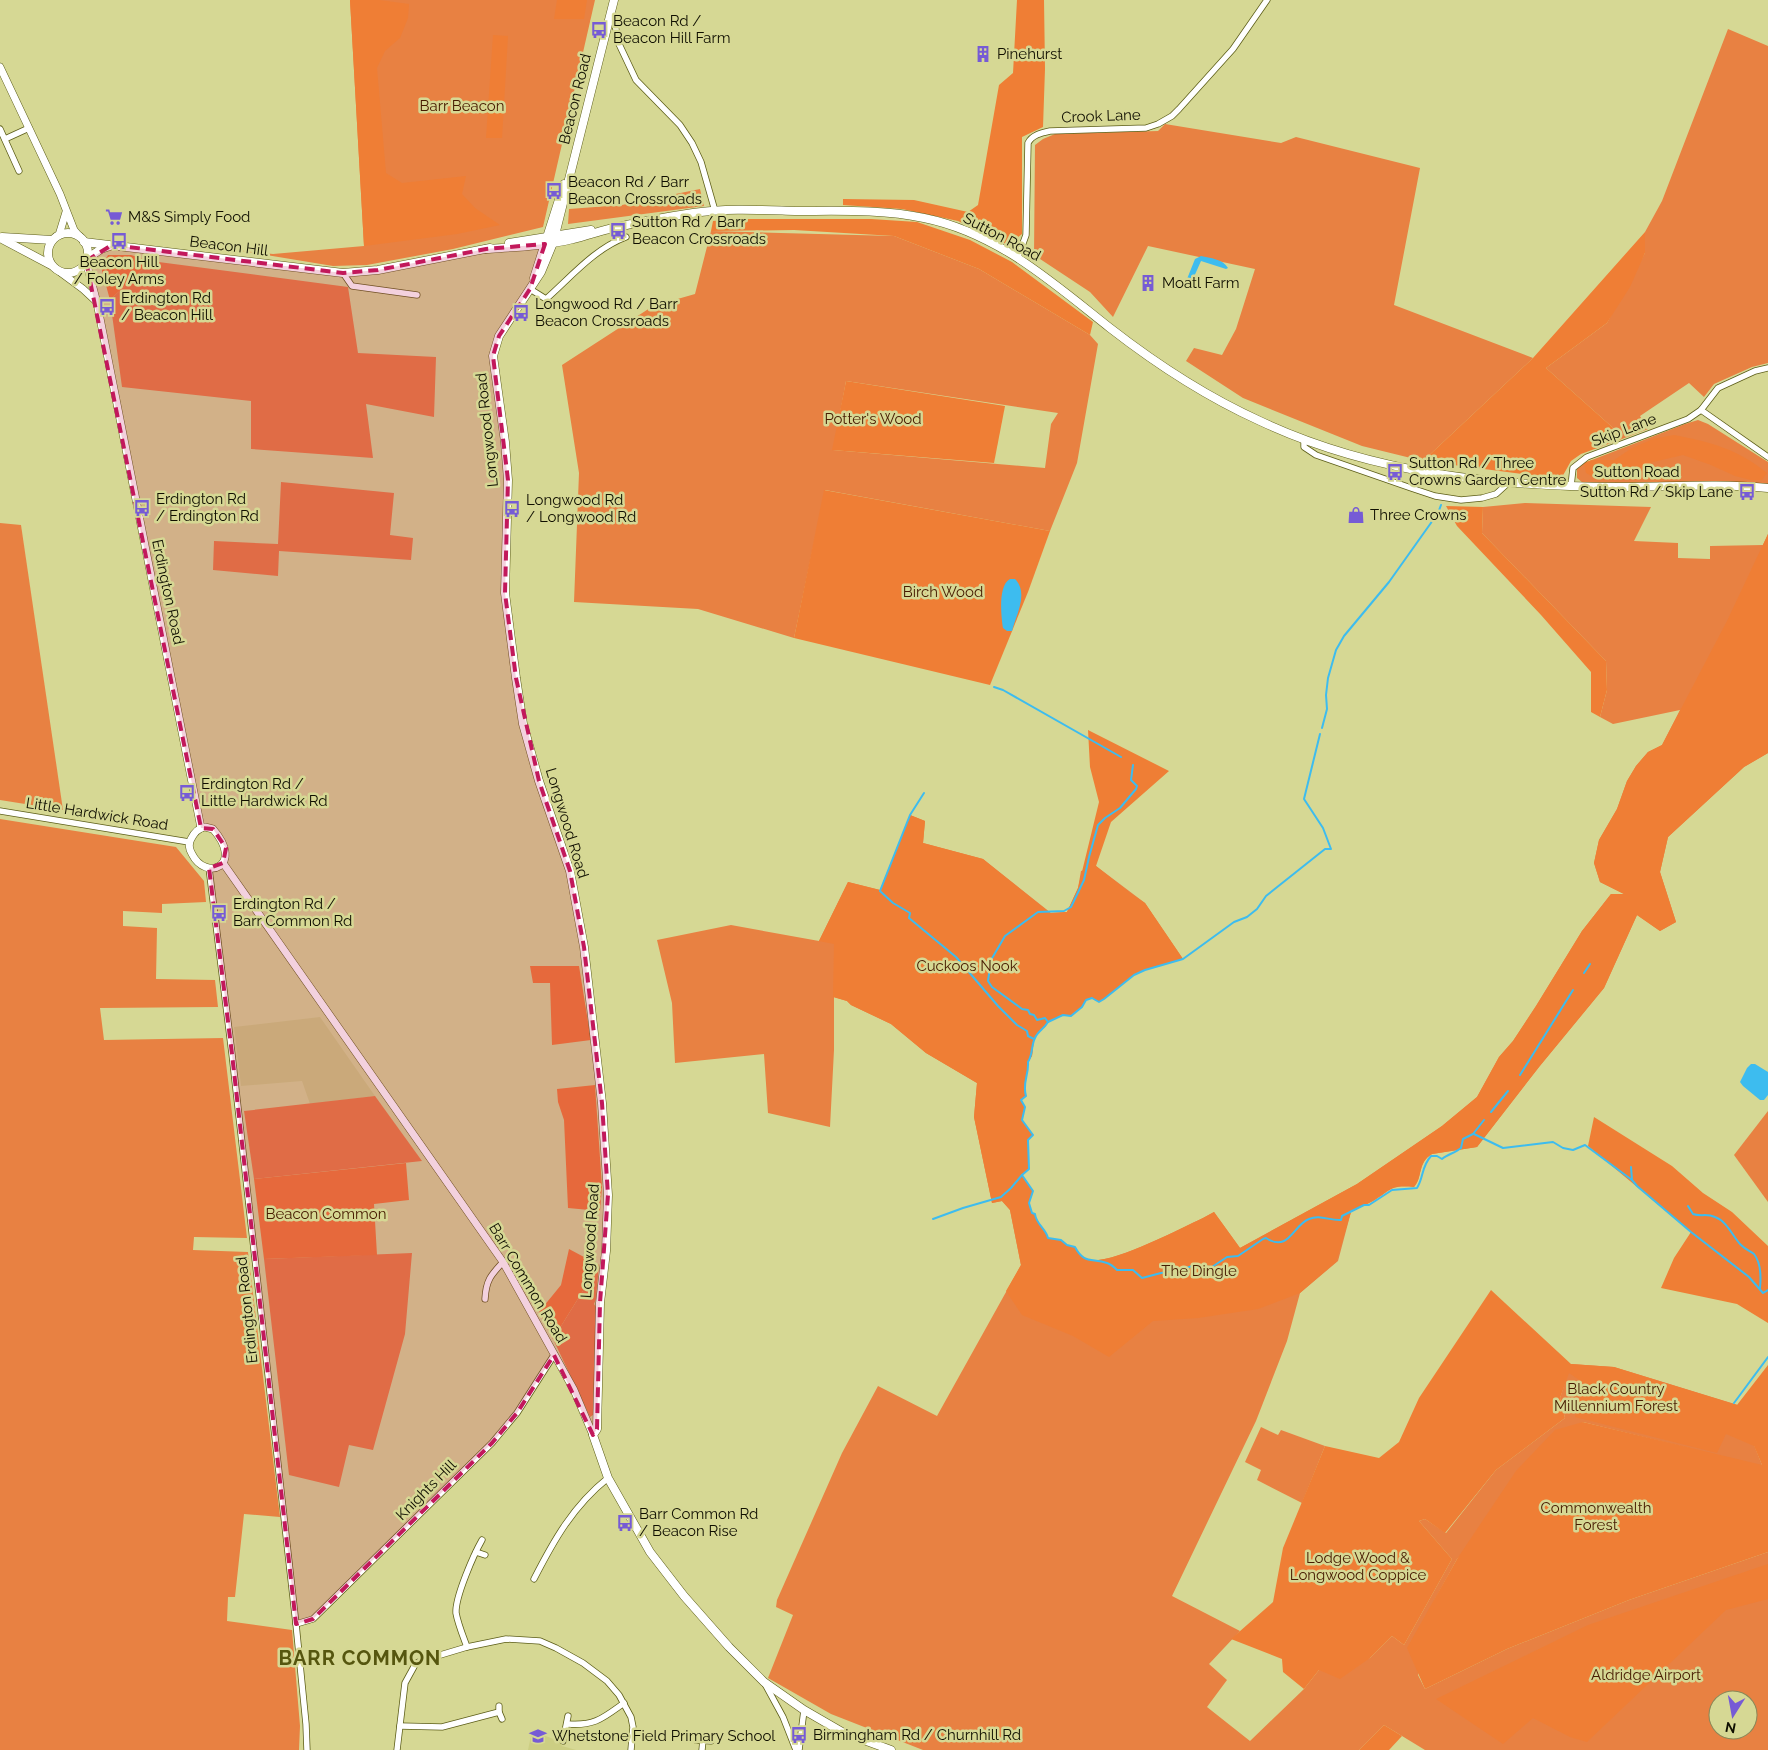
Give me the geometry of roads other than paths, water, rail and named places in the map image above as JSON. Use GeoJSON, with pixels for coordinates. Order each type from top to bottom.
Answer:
{"type":"FeatureCollection","features":[{"type":"Feature","properties":{"kind":"main road","name":"Beacon Road"},"geometry":{"type":"LineString","coordinates":[[550,239],[566,196],[569,176],[613,4]]}},
{"type":"Feature","properties":{"kind":"main road","name":"Sutton Road"},"geometry":{"type":"LineString","coordinates":[[550,239],[716,211],[850,211],[902,214],[925,218],[958,227],[1018,257],[1152,358],[1234,408],[1304,440],[1365,460],[1452,477],[1507,484],[1768,488]]}},
{"type":"Feature","properties":{"kind":"main road"},"geometry":{"type":"LineString","coordinates":[[0,238],[55,237],[72,234],[82,240],[87,259]]}},
{"type":"Feature","properties":{"kind":"main road"},"geometry":{"type":"LineString","coordinates":[[51,264],[47,255],[48,249],[55,237]]}},
{"type":"Feature","properties":{"kind":"main road"},"geometry":{"type":"LineString","coordinates":[[0,238],[51,264],[60,272],[68,273],[76,272],[87,259],[101,249],[112,245]]}},
{"type":"Feature","properties":{"kind":"main road","name":"Beacon Hill"},"geometry":{"type":"LineString","coordinates":[[82,240],[343,273],[378,270],[486,249],[550,239]]}},
{"type":"Feature","properties":{"kind":"main road","name":"Longwood Road"},"geometry":{"type":"LineString","coordinates":[[550,239],[541,272],[499,336],[494,356],[508,480],[505,593],[511,647],[523,724],[539,780],[570,872],[584,947],[602,1103],[608,1210],[606,1251],[599,1310],[598,1420],[597,1429],[593,1435]]}},
{"type":"Feature","properties":{"kind":"main road","name":"Barr Common Road"},"geometry":{"type":"LineString","coordinates":[[593,1435],[608,1478],[650,1552],[665,1574],[729,1647],[764,1682],[804,1710],[842,1732],[891,1750]]}},
{"type":"Feature","properties":{"kind":"street","name":"Crook Lane"},"geometry":{"type":"LineString","coordinates":[[1018,257],[1026,235],[1028,143],[1030,139],[1050,130],[1146,128],[1172,116],[1233,49],[1268,0]]}},
{"type":"Feature","properties":{"kind":"street"},"geometry":{"type":"LineString","coordinates":[[613,4],[619,44],[633,74],[636,80],[680,125],[692,143],[701,162],[716,211]]}},
{"type":"Feature","properties":{"kind":"street"},"geometry":{"type":"LineString","coordinates":[[0,67],[60,194],[74,230],[82,240]]}},
{"type":"Feature","properties":{"kind":"street"},"geometry":{"type":"LineString","coordinates":[[5,139],[29,128]]}},
{"type":"Feature","properties":{"kind":"street"},"geometry":{"type":"LineString","coordinates":[[0,129],[19,171]]}},
{"type":"Feature","properties":{"kind":"street"},"geometry":{"type":"LineString","coordinates":[[55,237],[66,212]]}},
{"type":"Feature","properties":{"kind":"street"},"geometry":{"type":"LineString","coordinates":[[530,290],[546,299],[598,251],[613,242],[626,238]]}},
{"type":"Feature","properties":{"kind":"street","name":"Erdington Road"},"geometry":{"type":"LineString","coordinates":[[87,259],[201,828]]}},
{"type":"Feature","properties":{"kind":"street"},"geometry":{"type":"LineString","coordinates":[[60,272],[97,302]]}},
{"type":"Feature","properties":{"kind":"street"},"geometry":{"type":"LineString","coordinates":[[343,273],[352,286],[417,295]]}},
{"type":"Feature","properties":{"kind":"street","name":"Skip Lane"},"geometry":{"type":"LineString","coordinates":[[1572,486],[1573,468],[1586,457],[1688,418],[1702,410],[1718,388],[1768,368]]}},
{"type":"Feature","properties":{"kind":"street"},"geometry":{"type":"LineString","coordinates":[[1702,410],[1768,457]]}},
{"type":"Feature","properties":{"kind":"street","name":"Sutton Road"},"geometry":{"type":"LineString","coordinates":[[1304,440],[1304,447],[1316,455],[1435,496],[1461,500],[1482,498],[1496,494],[1507,484]]}},
{"type":"Feature","properties":{"kind":"street","name":"Little Hardwick Road"},"geometry":{"type":"LineString","coordinates":[[0,811],[189,842]]}},
{"type":"Feature","properties":{"kind":"street"},"geometry":{"type":"LineString","coordinates":[[201,828],[213,829],[223,842],[226,855],[223,863],[216,868],[203,867],[192,855],[189,842],[201,828]]}},
{"type":"Feature","properties":{"kind":"street","name":"Barr Common Road"},"geometry":{"type":"LineString","coordinates":[[223,863],[503,1262],[574,1390],[593,1435]]}},
{"type":"Feature","properties":{"kind":"street","name":"Erdington Road"},"geometry":{"type":"LineString","coordinates":[[209,868],[231,1044],[296,1624],[306,1724],[306,1750]]}},
{"type":"Feature","properties":{"kind":"street"},"geometry":{"type":"LineString","coordinates":[[485,1299],[489,1277],[503,1262]]}},
{"type":"Feature","properties":{"kind":"street","name":"Knights Hill"},"geometry":{"type":"LineString","coordinates":[[296,1624],[313,1619],[492,1443],[517,1413],[554,1355]]}},
{"type":"Feature","properties":{"kind":"street"},"geometry":{"type":"LineString","coordinates":[[534,1579],[571,1515],[595,1488],[608,1478]]}},
{"type":"Feature","properties":{"kind":"street"},"geometry":{"type":"LineString","coordinates":[[467,1646],[456,1613],[457,1603],[482,1540]]}},
{"type":"Feature","properties":{"kind":"street"},"geometry":{"type":"LineString","coordinates":[[476,1552],[485,1555]]}},
{"type":"Feature","properties":{"kind":"street"},"geometry":{"type":"LineString","coordinates":[[397,1750],[404,1683],[416,1664],[427,1658],[467,1646],[506,1638],[540,1641],[583,1663],[606,1681],[624,1704],[631,1718],[633,1727],[632,1750]]}},
{"type":"Feature","properties":{"kind":"street"},"geometry":{"type":"LineString","coordinates":[[764,1682],[798,1750]]}},
{"type":"Feature","properties":{"kind":"street"},"geometry":{"type":"LineString","coordinates":[[568,1724],[582,1725],[600,1721],[624,1704]]}},
{"type":"Feature","properties":{"kind":"street"},"geometry":{"type":"LineString","coordinates":[[400,1726],[442,1727],[499,1709],[502,1719]]}},
{"type":"Feature","properties":{"kind":"street"},"geometry":{"type":"LineString","coordinates":[[798,1750],[804,1710]]}},
{"type":"Feature","properties":{"kind":"street"},"geometry":{"type":"LineString","coordinates":[[563,1741],[568,1724],[568,1716]]}},
{"type":"Feature","properties":{"kind":"street"},"geometry":{"type":"LineString","coordinates":[[702,1750],[700,1740],[712,1741]]}},
{"type":"Feature","properties":{"kind":"water"},"geometry":{"type":"Polygon","coordinates":[[[1201,256],[1220,261],[1228,268],[1201,261],[1193,279],[1191,282],[1188,281],[1187,279],[1195,259],[1201,256]]]}},
{"type":"Feature","properties":{"kind":"water"},"geometry":{"type":"Polygon","coordinates":[[[1010,579],[1015,579],[1019,585],[1021,597],[1012,631],[1007,631],[1003,628],[1001,601],[1006,582],[1010,579]]]}},
{"type":"Feature","properties":{"kind":"water"},"geometry":{"type":"Polygon","coordinates":[[[1751,1064],[1755,1064],[1768,1072],[1768,1095],[1764,1100],[1760,1100],[1740,1082],[1751,1064]]]}},
{"type":"Feature","properties":{"kind":"waterway"},"geometry":{"type":"LineString","coordinates":[[1322,728],[1327,709],[1328,678],[1336,650],[1344,636],[1389,582],[1438,513],[1441,505]]}},
{"type":"Feature","properties":{"kind":"waterway"},"geometry":{"type":"LineString","coordinates":[[994,687],[1003,690],[1121,757]]}},
{"type":"Feature","properties":{"kind":"waterway"},"geometry":{"type":"LineString","coordinates":[[1048,1022],[1063,1015],[1071,1016],[1082,1007],[1086,1000],[1092,998],[1099,1002],[1134,975],[1183,959],[1234,922],[1247,917],[1257,909],[1266,896],[1325,849],[1331,849],[1323,828],[1304,799],[1320,734]]}},
{"type":"Feature","properties":{"kind":"waterway"},"geometry":{"type":"LineString","coordinates":[[1133,765],[1131,780],[1137,786],[1136,789],[1120,808],[1098,825],[1084,880],[1071,907],[1064,911],[1038,912],[1005,936],[991,960],[988,981],[992,987],[1022,1009],[1028,1010],[1037,1020],[1045,1018],[1048,1022],[1034,1041],[1028,1062],[1025,1087],[1026,1096],[1021,1100],[1025,1107],[1022,1120],[1033,1135],[1028,1140],[1029,1169],[1022,1175],[1033,1191],[1029,1203],[1032,1213],[1035,1214],[1037,1221],[1048,1238],[1061,1240],[1067,1245],[1075,1247],[1088,1260],[1107,1263],[1117,1270],[1133,1270],[1142,1278],[1192,1266],[1212,1267],[1227,1257],[1238,1256],[1263,1239],[1266,1238],[1274,1242],[1285,1240],[1309,1219],[1317,1217],[1341,1220],[1342,1216],[1364,1205],[1369,1205],[1392,1190],[1417,1188],[1431,1156],[1437,1156],[1442,1159],[1459,1150],[1463,1139],[1473,1134],[1484,1120]]}},
{"type":"Feature","properties":{"kind":"waterway"},"geometry":{"type":"LineString","coordinates":[[924,793],[910,815],[880,891],[893,903],[910,913],[909,918],[956,957],[998,1006],[1017,1025],[1027,1031],[1028,1036],[1034,1039]]}},
{"type":"Feature","properties":{"kind":"waterway"},"geometry":{"type":"LineString","coordinates":[[1584,973],[1590,964]]}},
{"type":"Feature","properties":{"kind":"waterway"},"geometry":{"type":"LineString","coordinates":[[1520,1075],[1573,990]]}},
{"type":"Feature","properties":{"kind":"waterway"},"geometry":{"type":"LineString","coordinates":[[1491,1112],[1508,1091]]}},
{"type":"Feature","properties":{"kind":"waterway"},"geometry":{"type":"LineString","coordinates":[[1474,1134],[1503,1148],[1553,1142],[1563,1148],[1573,1150],[1585,1145],[1632,1180]]}},
{"type":"Feature","properties":{"kind":"waterway"},"geometry":{"type":"LineString","coordinates":[[1631,1167],[1632,1180],[1637,1186],[1691,1232],[1749,1277],[1763,1293],[1768,1290]]}},
{"type":"Feature","properties":{"kind":"waterway"},"geometry":{"type":"LineString","coordinates":[[933,1219],[1001,1197],[1022,1175]]}},
{"type":"Feature","properties":{"kind":"waterway"},"geometry":{"type":"LineString","coordinates":[[1688,1206],[1693,1214],[1709,1215],[1719,1219],[1741,1245],[1754,1254],[1759,1266],[1760,1288]]}},
{"type":"Feature","properties":{"kind":"waterway"},"geometry":{"type":"LineString","coordinates":[[1734,1403],[1768,1357]]}},
{"type":"Feature","properties":{"kind":"place","name":"Beacon Rd / Beacon Hill Farm"},"geometry":{"type":"Point","coordinates":[599,30]}},
{"type":"Feature","properties":{"kind":"place","name":"Pinehurst"},"geometry":{"type":"Point","coordinates":[983,54]}},
{"type":"Feature","properties":{"kind":"place","name":"Beacon Rd / Barr Beacon Crossroads"},"geometry":{"type":"Point","coordinates":[554,191]}},
{"type":"Feature","properties":{"kind":"place","name":"M&S Simply Food"},"geometry":{"type":"Point","coordinates":[114,217]}},
{"type":"Feature","properties":{"kind":"place","name":"Sutton Rd / Barr Beacon Crossroads"},"geometry":{"type":"Point","coordinates":[618,231]}},
{"type":"Feature","properties":{"kind":"place","name":"Beacon Hill / Foley Arms"},"geometry":{"type":"Point","coordinates":[119,241]}},
{"type":"Feature","properties":{"kind":"place","name":"Moatl Farm"},"geometry":{"type":"Point","coordinates":[1148,283]}},
{"type":"Feature","properties":{"kind":"place","name":"Erdington Rd / Beacon Hill"},"geometry":{"type":"Point","coordinates":[107,307]}},
{"type":"Feature","properties":{"kind":"place","name":"Longwood Rd / Barr Beacon Crossroads"},"geometry":{"type":"Point","coordinates":[521,313]}},
{"type":"Feature","properties":{"kind":"place","name":"Sutton Rd / Three Crowns Garden Centre"},"geometry":{"type":"Point","coordinates":[1395,472]}},
{"type":"Feature","properties":{"kind":"place","name":"Sutton Rd / Skip Lane"},"geometry":{"type":"Point","coordinates":[1747,492]}},
{"type":"Feature","properties":{"kind":"place","name":"Erdington Rd / Erdington Rd"},"geometry":{"type":"Point","coordinates":[142,508]}},
{"type":"Feature","properties":{"kind":"place","name":"Longwood Rd / Longwood Rd"},"geometry":{"type":"Point","coordinates":[512,509]}},
{"type":"Feature","properties":{"kind":"place","name":"Three Crowns"},"geometry":{"type":"Point","coordinates":[1356,515]}},
{"type":"Feature","properties":{"kind":"place","name":"Erdington Rd / Little Hardwick Rd"},"geometry":{"type":"Point","coordinates":[187,793]}},
{"type":"Feature","properties":{"kind":"place","name":"Erdington Rd / Barr Common Rd"},"geometry":{"type":"Point","coordinates":[219,913]}},
{"type":"Feature","properties":{"kind":"place","name":"Barr Common Rd / Beacon Rise"},"geometry":{"type":"Point","coordinates":[625,1523]}},
{"type":"Feature","properties":{"kind":"place","name":"Birmingham Rd / Churnhill Rd"},"geometry":{"type":"Point","coordinates":[799,1735]}},
{"type":"Feature","properties":{"kind":"place","name":"Whetstone Field Primary School"},"geometry":{"type":"Point","coordinates":[538,1736]}},
{"type":"Feature","properties":{"kind":"district","name":"BARR COMMON"},"geometry":{"type":"Point","coordinates":[360,1658]}},
{"type":"Feature","properties":{"kind":"park label","name":"Barr Beacon"},"geometry":{"type":"Point","coordinates":[462,106]}},
{"type":"Feature","properties":{"kind":"park label","name":"Potter's Wood"},"geometry":{"type":"Point","coordinates":[873,419]}},
{"type":"Feature","properties":{"kind":"park label","name":"Birch Wood"},"geometry":{"type":"Point","coordinates":[943,592]}},
{"type":"Feature","properties":{"kind":"park label","name":"Cuckoos Nook"},"geometry":{"type":"Point","coordinates":[967,966]}},
{"type":"Feature","properties":{"kind":"park label","name":"Beacon Common"},"geometry":{"type":"Point","coordinates":[326,1214]}},
{"type":"Feature","properties":{"kind":"park label","name":"The Dingle"},"geometry":{"type":"Point","coordinates":[1199,1271]}},
{"type":"Feature","properties":{"kind":"park label","name":"Black Country Millennium Forest"},"geometry":{"type":"Point","coordinates":[1616,1398]}},
{"type":"Feature","properties":{"kind":"park label","name":"Commonwealth Forest"},"geometry":{"type":"Point","coordinates":[1596,1516]}},
{"type":"Feature","properties":{"kind":"park label","name":"Lodge Wood & Longwood Coppice"},"geometry":{"type":"Point","coordinates":[1358,1566]}},
{"type":"Feature","properties":{"kind":"park label","name":"Aldridge Airport"},"geometry":{"type":"Point","coordinates":[1646,1675]}}]}
